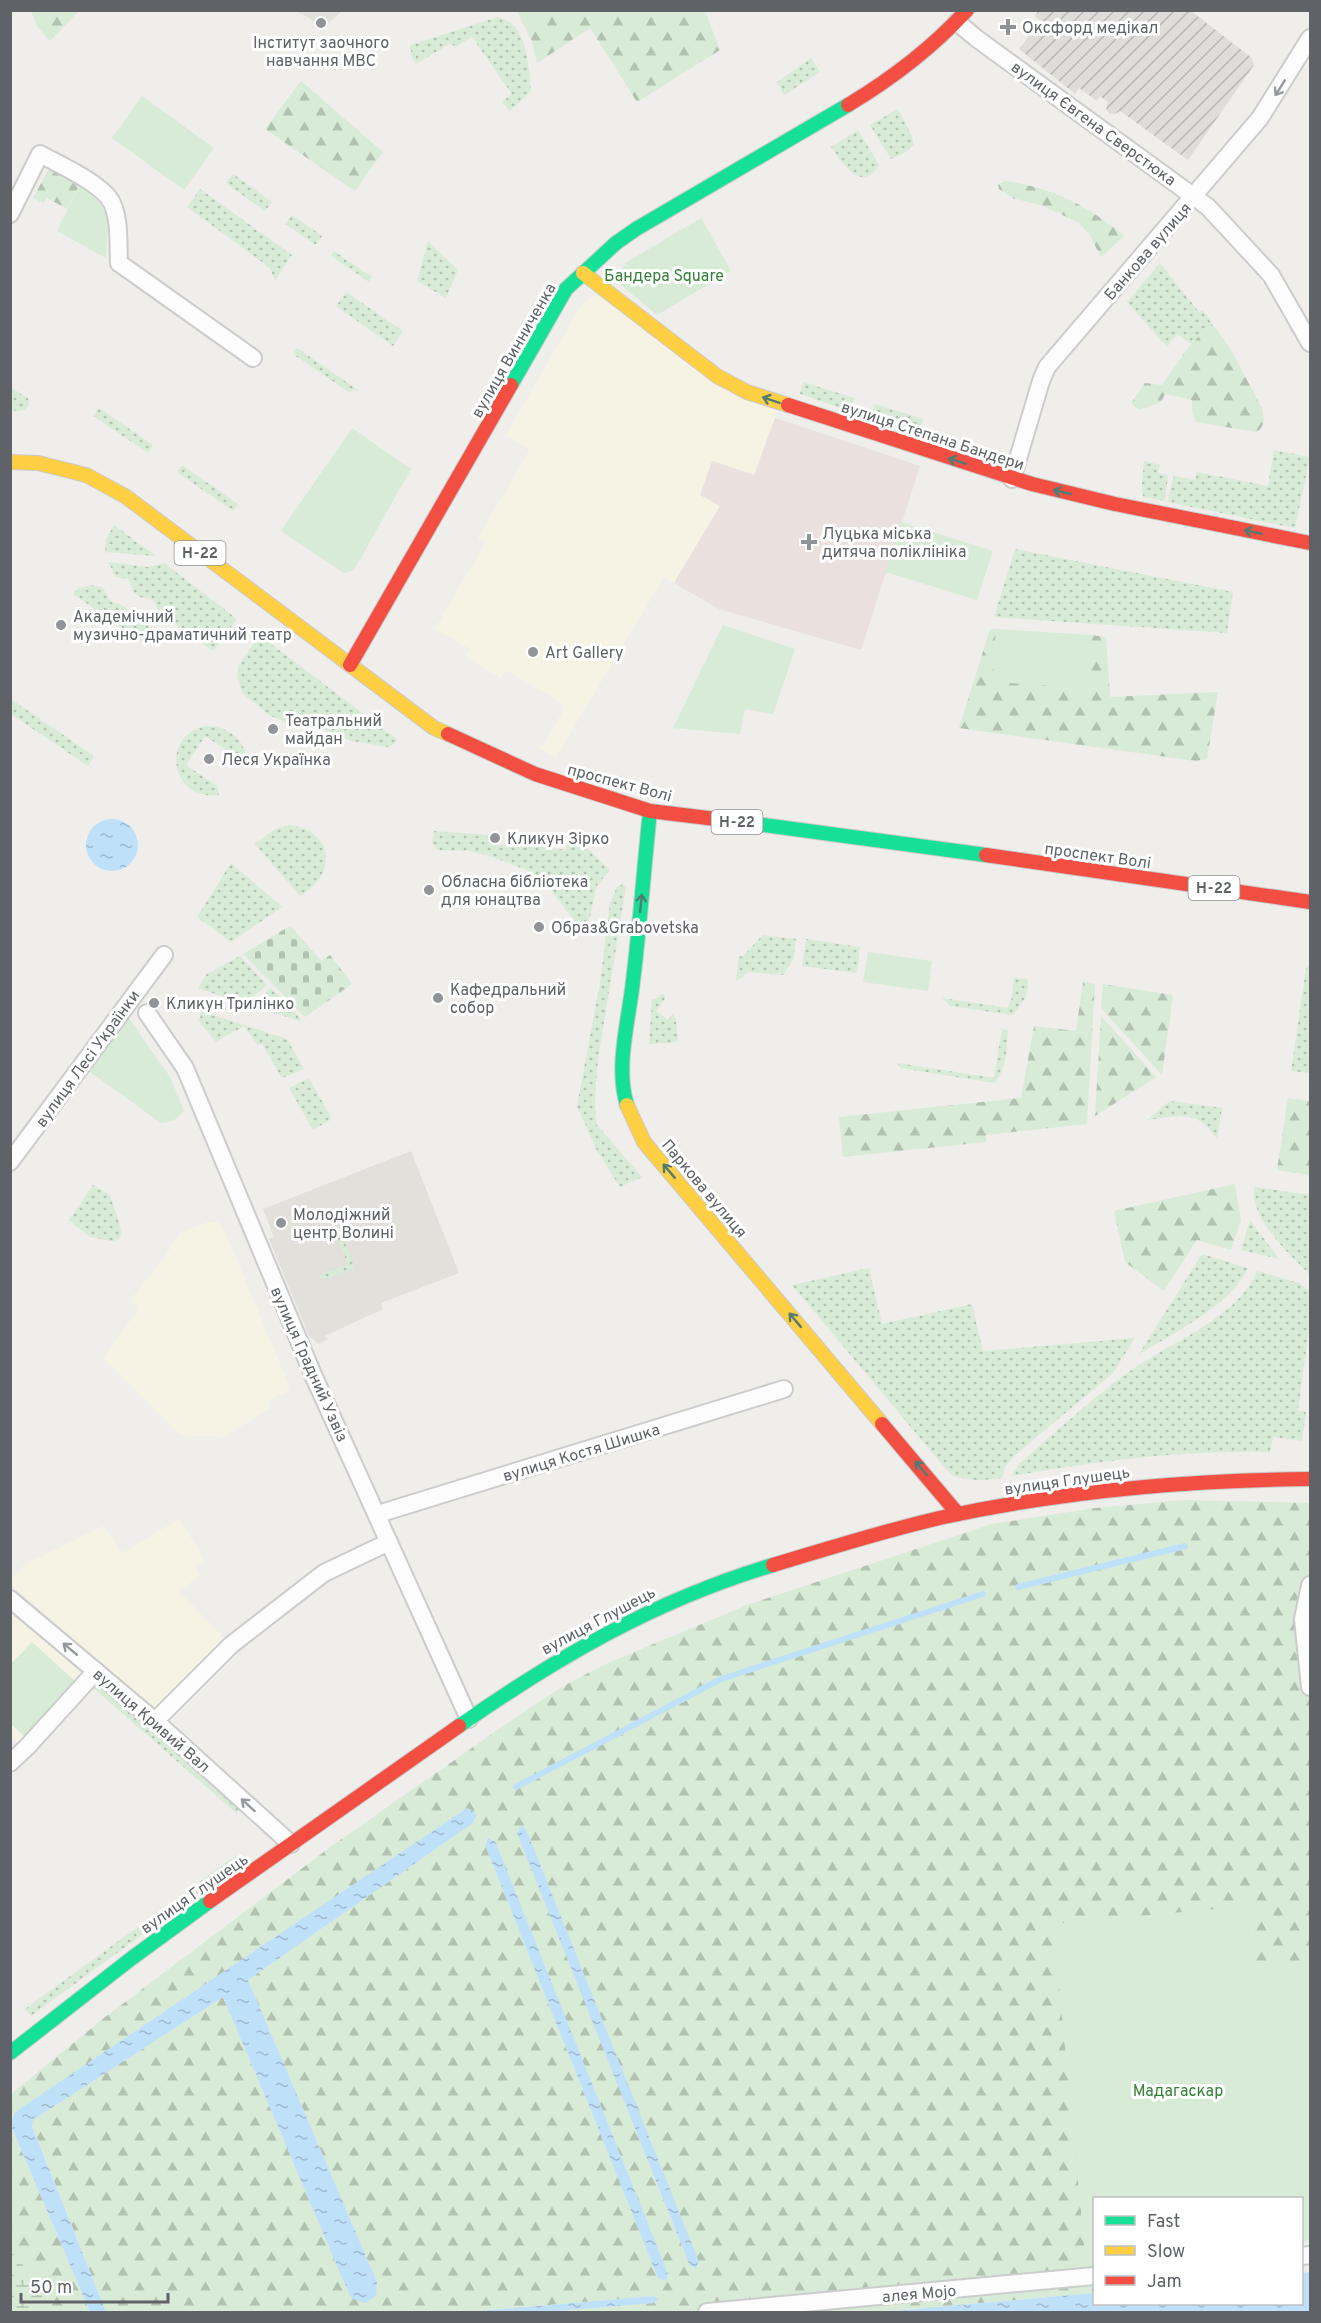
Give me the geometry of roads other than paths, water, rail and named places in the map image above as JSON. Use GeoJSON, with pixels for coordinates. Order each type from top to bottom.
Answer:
{"type":"FeatureCollection","features":[{"type":"Feature","properties":{"kind":"main road","name":"вулиця Винниченка"},"geometry":{"type":"LineString","coordinates":[[350,666],[566,289],[616,243],[636,229],[891,79],[924,53],[962,16]]}},
{"type":"Feature","properties":{"kind":"main road","name":"вулиця Степана Бандери"},"geometry":{"type":"LineString","coordinates":[[583,273],[730,384],[768,399],[1012,479],[1114,504],[1311,543]]}},
{"type":"Feature","properties":{"kind":"main road","name":"проспект Волі"},"geometry":{"type":"LineString","coordinates":[[10,462],[38,463],[86,475],[125,496],[434,728],[535,774],[650,811],[856,837],[1311,902]]}},
{"type":"Feature","properties":{"kind":"main road","name":"Паркова вулиця"},"geometry":{"type":"LineString","coordinates":[[650,811],[633,982],[623,1052],[624,1096],[630,1115],[644,1142],[958,1514]]}},
{"type":"Feature","properties":{"kind":"main road","name":"вулиця Глушець"},"geometry":{"type":"LineString","coordinates":[[10,2053],[82,1994],[181,1921],[469,1719],[566,1654],[664,1604],[737,1575],[878,1534],[958,1514],[1093,1491],[1184,1482],[1311,1479]]}},
{"type":"Feature","properties":{"kind":"street","name":"вулиця Євгена Сверстюка"},"geometry":{"type":"LineString","coordinates":[[962,16],[976,38],[1208,207],[1271,275],[1311,343]]}},
{"type":"Feature","properties":{"kind":"street","name":"Банкова вулиця"},"geometry":{"type":"LineString","coordinates":[[1012,479],[1047,367],[1260,118],[1311,38]]}},
{"type":"Feature","properties":{"kind":"street"},"geometry":{"type":"LineString","coordinates":[[10,214],[40,154],[105,192],[116,215],[119,263],[253,358]]}},
{"type":"Feature","properties":{"kind":"street","name":"вулиця Лесі Українки"},"geometry":{"type":"LineString","coordinates":[[10,1162],[164,955]]}},
{"type":"Feature","properties":{"kind":"street","name":"вулиця Градний Узвіз"},"geometry":{"type":"LineString","coordinates":[[147,1013],[185,1068],[304,1354],[469,1719]]}},
{"type":"Feature","properties":{"kind":"street","name":"вулиця Костя Шишка"},"geometry":{"type":"LineString","coordinates":[[378,1514],[784,1389]]}},
{"type":"Feature","properties":{"kind":"street"},"geometry":{"type":"LineString","coordinates":[[155,1721],[231,1645],[324,1573],[389,1542]]}},
{"type":"Feature","properties":{"kind":"street"},"geometry":{"type":"LineString","coordinates":[[1311,1585],[1303,1618],[1311,1687]]}},
{"type":"Feature","properties":{"kind":"street","name":"вулиця Кривий Вал"},"geometry":{"type":"LineString","coordinates":[[10,1599],[155,1721],[291,1844]]}},
{"type":"Feature","properties":{"kind":"street"},"geometry":{"type":"LineString","coordinates":[[10,1763],[96,1671]]}},
{"type":"Feature","properties":{"kind":"street","name":"алея Mojo"},"geometry":{"type":"LineString","coordinates":[[707,2313],[1093,2276]]}},
{"type":"Feature","properties":{"kind":"water"},"geometry":{"type":"Polygon","coordinates":[[[107,819],[117,819],[127,823],[134,830],[138,845],[134,860],[127,867],[117,871],[107,871],[97,867],[90,860],[86,850],[86,840],[90,830],[97,823],[107,819]]]}},
{"type":"Feature","properties":{"kind":"water"},"geometry":{"type":"Polygon","coordinates":[[[467,1808],[475,1812],[473,1823],[248,1980],[377,2282],[376,2295],[366,2303],[353,2299],[349,2294],[223,1997],[33,2120],[32,2126],[106,2312],[90,2312],[12,2128],[14,2114],[467,1808]]]}},
{"type":"Feature","properties":{"kind":"water"},"geometry":{"type":"Polygon","coordinates":[[[520,1826],[526,1829],[699,2262],[696,2269],[690,2266],[517,1833],[520,1826]]]}},
{"type":"Feature","properties":{"kind":"water"},"geometry":{"type":"Polygon","coordinates":[[[488,1838],[495,1841],[668,2274],[665,2281],[658,2278],[485,1845],[488,1838]]]}},
{"type":"Feature","properties":{"kind":"water"},"geometry":{"type":"Polygon","coordinates":[[[1310,2272],[1310,2312],[880,2312],[1093,2293],[1093,2305],[1303,2305],[1303,2273],[1310,2272]]]}},
{"type":"Feature","properties":{"kind":"water"},"geometry":{"type":"Polygon","coordinates":[[[654,2296],[658,2299],[654,2303],[546,2312],[466,2312],[654,2296]]]}},
{"type":"Feature","properties":{"kind":"waterway"},"geometry":{"type":"LineString","coordinates":[[1018,1587],[1185,1546]]}},
{"type":"Feature","properties":{"kind":"waterway"},"geometry":{"type":"LineString","coordinates":[[516,1787],[721,1679],[983,1594]]}},
{"type":"Feature","properties":{"kind":"place","name":"Інститут заочного навчання МВС"},"geometry":{"type":"Point","coordinates":[321,23]}},
{"type":"Feature","properties":{"kind":"place","name":"Оксфорд медікал"},"geometry":{"type":"Point","coordinates":[1008,27]}},
{"type":"Feature","properties":{"kind":"place","name":"Луцька міська дитяча поліклініка"},"geometry":{"type":"Point","coordinates":[809,542]}},
{"type":"Feature","properties":{"kind":"place","name":"Академічний музично-драматичний театр"},"geometry":{"type":"Point","coordinates":[61,625]}},
{"type":"Feature","properties":{"kind":"place","name":"Art Gallery"},"geometry":{"type":"Point","coordinates":[533,652]}},
{"type":"Feature","properties":{"kind":"place","name":"Театральний майдан"},"geometry":{"type":"Point","coordinates":[273,729]}},
{"type":"Feature","properties":{"kind":"place","name":"Леся Українка"},"geometry":{"type":"Point","coordinates":[209,759]}},
{"type":"Feature","properties":{"kind":"place","name":"Кликун Зірко"},"geometry":{"type":"Point","coordinates":[495,838]}},
{"type":"Feature","properties":{"kind":"place","name":"Обласна бібліотека для юнацтва"},"geometry":{"type":"Point","coordinates":[429,890]}},
{"type":"Feature","properties":{"kind":"place","name":"Образ&Grabovetska"},"geometry":{"type":"Point","coordinates":[539,927]}},
{"type":"Feature","properties":{"kind":"place","name":"Кафедральний собор"},"geometry":{"type":"Point","coordinates":[438,998]}},
{"type":"Feature","properties":{"kind":"place","name":"Кликун Трилінко"},"geometry":{"type":"Point","coordinates":[154,1003]}},
{"type":"Feature","properties":{"kind":"place","name":"Молодіжний центр Волині"},"geometry":{"type":"Point","coordinates":[281,1223]}},
{"type":"Feature","properties":{"kind":"park label","name":"Бандера Square"},"geometry":{"type":"Point","coordinates":[664,275]}},
{"type":"Feature","properties":{"kind":"park label","name":"Мадагаскар"},"geometry":{"type":"Point","coordinates":[1178,2090]}}]}
